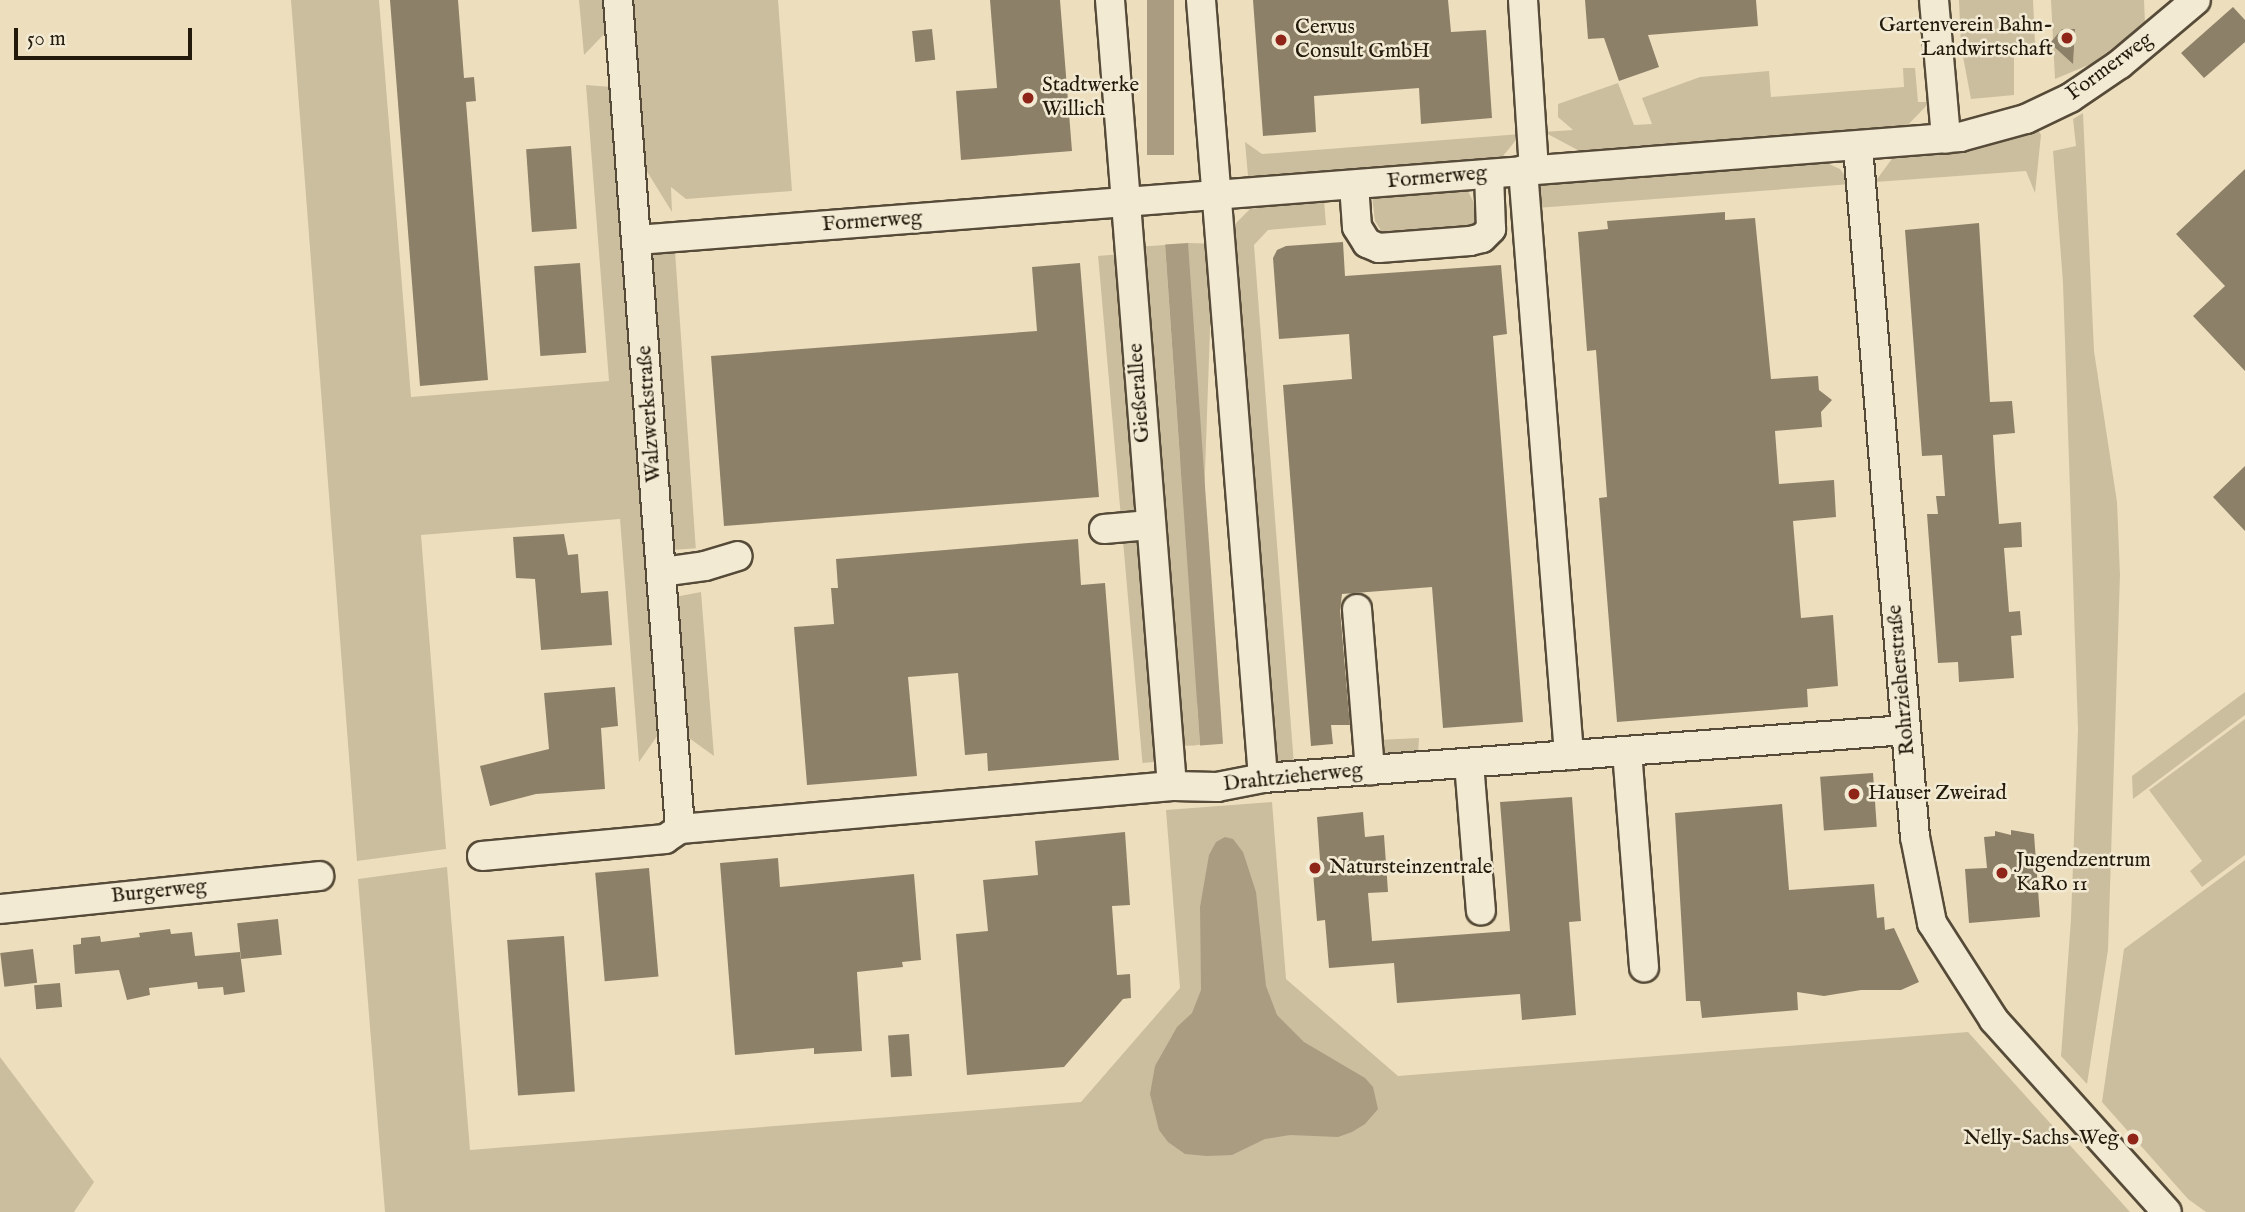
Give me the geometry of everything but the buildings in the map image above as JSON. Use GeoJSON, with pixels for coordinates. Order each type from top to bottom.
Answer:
{"type":"FeatureCollection","features":[{"type":"Feature","properties":{"kind":"street","name":"Walzwerkstraße"},"geometry":{"type":"LineString","coordinates":[[618,0],[680,829]]}},
{"type":"Feature","properties":{"kind":"street","name":"Gießerallee"},"geometry":{"type":"LineString","coordinates":[[1110,0],[1172,786]]}},
{"type":"Feature","properties":{"kind":"street"},"geometry":{"type":"LineString","coordinates":[[1201,0],[1263,778]]}},
{"type":"Feature","properties":{"kind":"street"},"geometry":{"type":"LineString","coordinates":[[1523,0],[1529,170],[1569,755]]}},
{"type":"Feature","properties":{"kind":"street"},"geometry":{"type":"LineString","coordinates":[[1934,0],[1946,138]]}},
{"type":"Feature","properties":{"kind":"street","name":"Formerweg"},"geometry":{"type":"LineString","coordinates":[[637,240],[1858,147],[1946,138],[2011,125],[2070,98],[2120,64],[2196,0]]}},
{"type":"Feature","properties":{"kind":"street","name":"Rohrzieherstraße"},"geometry":{"type":"LineString","coordinates":[[1858,147],[1915,837],[1932,923],[1994,1020],[2167,1212]]}},
{"type":"Feature","properties":{"kind":"street"},"geometry":{"type":"LineString","coordinates":[[1353,185],[1357,227],[1367,243],[1389,247],[1470,241],[1482,238],[1491,229],[1489,174]]}},
{"type":"Feature","properties":{"kind":"street"},"geometry":{"type":"LineString","coordinates":[[1104,529],[1150,525]]}},
{"type":"Feature","properties":{"kind":"street"},"geometry":{"type":"LineString","coordinates":[[662,572],[705,566],[738,556]]}},
{"type":"Feature","properties":{"kind":"street"},"geometry":{"type":"LineString","coordinates":[[1357,609],[1370,770]]}},
{"type":"Feature","properties":{"kind":"street","name":"Drahtzieherweg"},"geometry":{"type":"LineString","coordinates":[[482,856],[666,839],[680,829],[1172,786],[1217,786],[1263,778],[1906,730]]}},
{"type":"Feature","properties":{"kind":"street"},"geometry":{"type":"LineString","coordinates":[[1627,751],[1644,967]]}},
{"type":"Feature","properties":{"kind":"street"},"geometry":{"type":"LineString","coordinates":[[1469,763],[1481,911]]}},
{"type":"Feature","properties":{"kind":"street","name":"Burgerweg"},"geometry":{"type":"LineString","coordinates":[[0,909],[319,876]]}},
{"type":"Feature","properties":{"kind":"shaded area"},"geometry":{"type":"Polygon","coordinates":[[[291,0],[379,0],[411,397],[609,381],[586,85],[612,87],[662,729],[639,762],[620,519],[421,535],[446,849],[357,861],[291,0]]]}},
{"type":"Feature","properties":{"kind":"shaded area"},"geometry":{"type":"Polygon","coordinates":[[[579,0],[606,0],[608,30],[584,55],[579,0]]]}},
{"type":"Feature","properties":{"kind":"shaded area"},"geometry":{"type":"Polygon","coordinates":[[[631,0],[778,0],[792,191],[686,199],[671,187],[672,212],[643,165],[631,0]]]}},
{"type":"Feature","properties":{"kind":"shaded area"},"geometry":{"type":"Polygon","coordinates":[[[1147,0],[1174,0],[1174,155],[1147,155],[1147,0]]]}},
{"type":"Feature","properties":{"kind":"shaded area"},"geometry":{"type":"Polygon","coordinates":[[[1959,0],[2033,0],[2035,43],[2014,46],[2014,95],[1971,99],[1961,46],[1959,0]]]}},
{"type":"Feature","properties":{"kind":"shaded area"},"geometry":{"type":"Polygon","coordinates":[[[2051,0],[2144,0],[2145,24],[2091,64],[2055,79],[2051,0]]]}},
{"type":"Feature","properties":{"kind":"shaded area"},"geometry":{"type":"Polygon","coordinates":[[[1903,68],[1915,68],[1918,102],[1930,102],[1902,131],[1587,155],[1544,132],[1573,130],[1558,117],[1558,104],[1618,83],[1634,125],[1652,124],[1642,98],[1700,77],[1769,71],[1771,97],[1904,87],[1903,68]]]}},
{"type":"Feature","properties":{"kind":"shaded area"},"geometry":{"type":"Polygon","coordinates":[[[2083,113],[2094,351],[2117,502],[2120,575],[2108,950],[2087,1084],[2061,1056],[2071,919],[2078,729],[2063,283],[2053,151],[2076,146],[2073,119],[2083,113]]]}},
{"type":"Feature","properties":{"kind":"shaded area"},"geometry":{"type":"Polygon","coordinates":[[[2036,126],[2041,135],[2035,193],[2026,171],[1875,182],[1894,156],[1984,142],[2036,126]]]}},
{"type":"Feature","properties":{"kind":"shaded area"},"geometry":{"type":"Polygon","coordinates":[[[1521,134],[1498,162],[1269,181],[1248,176],[1245,142],[1262,154],[1521,134]]]}},
{"type":"Feature","properties":{"kind":"shaded area"},"geometry":{"type":"Polygon","coordinates":[[[1820,160],[1840,169],[1851,184],[1537,208],[1534,185],[1820,160]]]}},
{"type":"Feature","properties":{"kind":"shaded area"},"geometry":{"type":"Polygon","coordinates":[[[1467,189],[1479,213],[1473,231],[1385,237],[1375,221],[1372,196],[1467,189]]]}},
{"type":"Feature","properties":{"kind":"shaded area"},"geometry":{"type":"Polygon","coordinates":[[[1324,200],[1326,225],[1268,230],[1254,245],[1294,765],[1280,766],[1273,757],[1232,244],[1235,224],[1250,209],[1324,200]]]}},
{"type":"Feature","properties":{"kind":"shaded area"},"geometry":{"type":"Polygon","coordinates":[[[1188,243],[1213,244],[1195,746],[1170,745],[1188,243]]]}},
{"type":"Feature","properties":{"kind":"shaded area"},"geometry":{"type":"Polygon","coordinates":[[[1188,243],[1223,744],[1200,745],[1165,245],[1188,243]]]}},
{"type":"Feature","properties":{"kind":"shaded area"},"geometry":{"type":"Polygon","coordinates":[[[1165,245],[1200,745],[1170,747],[1135,247],[1165,245]]]}},
{"type":"Feature","properties":{"kind":"shaded area"},"geometry":{"type":"Polygon","coordinates":[[[675,251],[696,548],[658,551],[637,254],[675,251]]]}},
{"type":"Feature","properties":{"kind":"shaded area"},"geometry":{"type":"Polygon","coordinates":[[[1121,254],[1165,761],[1142,763],[1098,256],[1121,254]]]}},
{"type":"Feature","properties":{"kind":"shaded area"},"geometry":{"type":"Polygon","coordinates":[[[701,592],[714,756],[689,738],[675,597],[701,592]]]}},
{"type":"Feature","properties":{"kind":"shaded area"},"geometry":{"type":"Polygon","coordinates":[[[2245,692],[2245,715],[2133,799],[2132,776],[2245,692]]]}},
{"type":"Feature","properties":{"kind":"shaded area"},"geometry":{"type":"Polygon","coordinates":[[[2245,719],[2245,855],[2202,887],[2190,871],[2202,861],[2149,790],[2245,719]]]}},
{"type":"Feature","properties":{"kind":"shaded area"},"geometry":{"type":"Polygon","coordinates":[[[1419,738],[1418,755],[1387,758],[1381,754],[1378,740],[1419,738]]]}},
{"type":"Feature","properties":{"kind":"shaded area"},"geometry":{"type":"Polygon","coordinates":[[[1272,802],[1286,979],[1398,1076],[1968,1032],[2130,1212],[385,1212],[358,879],[447,867],[470,1150],[1081,1102],[1180,988],[1166,810],[1272,802]]]}},
{"type":"Feature","properties":{"kind":"shaded area"},"geometry":{"type":"Polygon","coordinates":[[[1225,837],[1233,839],[1243,852],[1256,892],[1266,986],[1277,1015],[1304,1042],[1365,1078],[1373,1087],[1378,1109],[1365,1124],[1352,1132],[1338,1137],[1290,1135],[1265,1139],[1232,1155],[1207,1156],[1185,1154],[1168,1142],[1159,1130],[1150,1094],[1155,1066],[1177,1027],[1192,1013],[1201,990],[1200,907],[1209,855],[1216,842],[1225,837]]]}},
{"type":"Feature","properties":{"kind":"shaded area"},"geometry":{"type":"Polygon","coordinates":[[[2245,860],[2245,1212],[2206,1212],[2188,1199],[2102,1102],[2124,949],[2245,860]]]}},
{"type":"Feature","properties":{"kind":"shaded area"},"geometry":{"type":"Polygon","coordinates":[[[0,1057],[94,1182],[74,1212],[0,1212],[0,1057]]]}},
{"type":"Feature","properties":{"kind":"place","name":"Gartenverein Bahn- Landwirtschaft"},"geometry":{"type":"Point","coordinates":[2067,38]}},
{"type":"Feature","properties":{"kind":"place","name":"Cervus Consult GmbH"},"geometry":{"type":"Point","coordinates":[1281,40]}},
{"type":"Feature","properties":{"kind":"place","name":"Stadtwerke Willich"},"geometry":{"type":"Point","coordinates":[1028,98]}},
{"type":"Feature","properties":{"kind":"place","name":"Hauser Zweirad"},"geometry":{"type":"Point","coordinates":[1854,794]}},
{"type":"Feature","properties":{"kind":"place","name":"Natursteinzentrale"},"geometry":{"type":"Point","coordinates":[1315,868]}},
{"type":"Feature","properties":{"kind":"place","name":"Jugendzentrum KaRo 11"},"geometry":{"type":"Point","coordinates":[2002,873]}},
{"type":"Feature","properties":{"kind":"place","name":"Nelly-Sachs-Weg"},"geometry":{"type":"Point","coordinates":[2133,1139]}}]}
